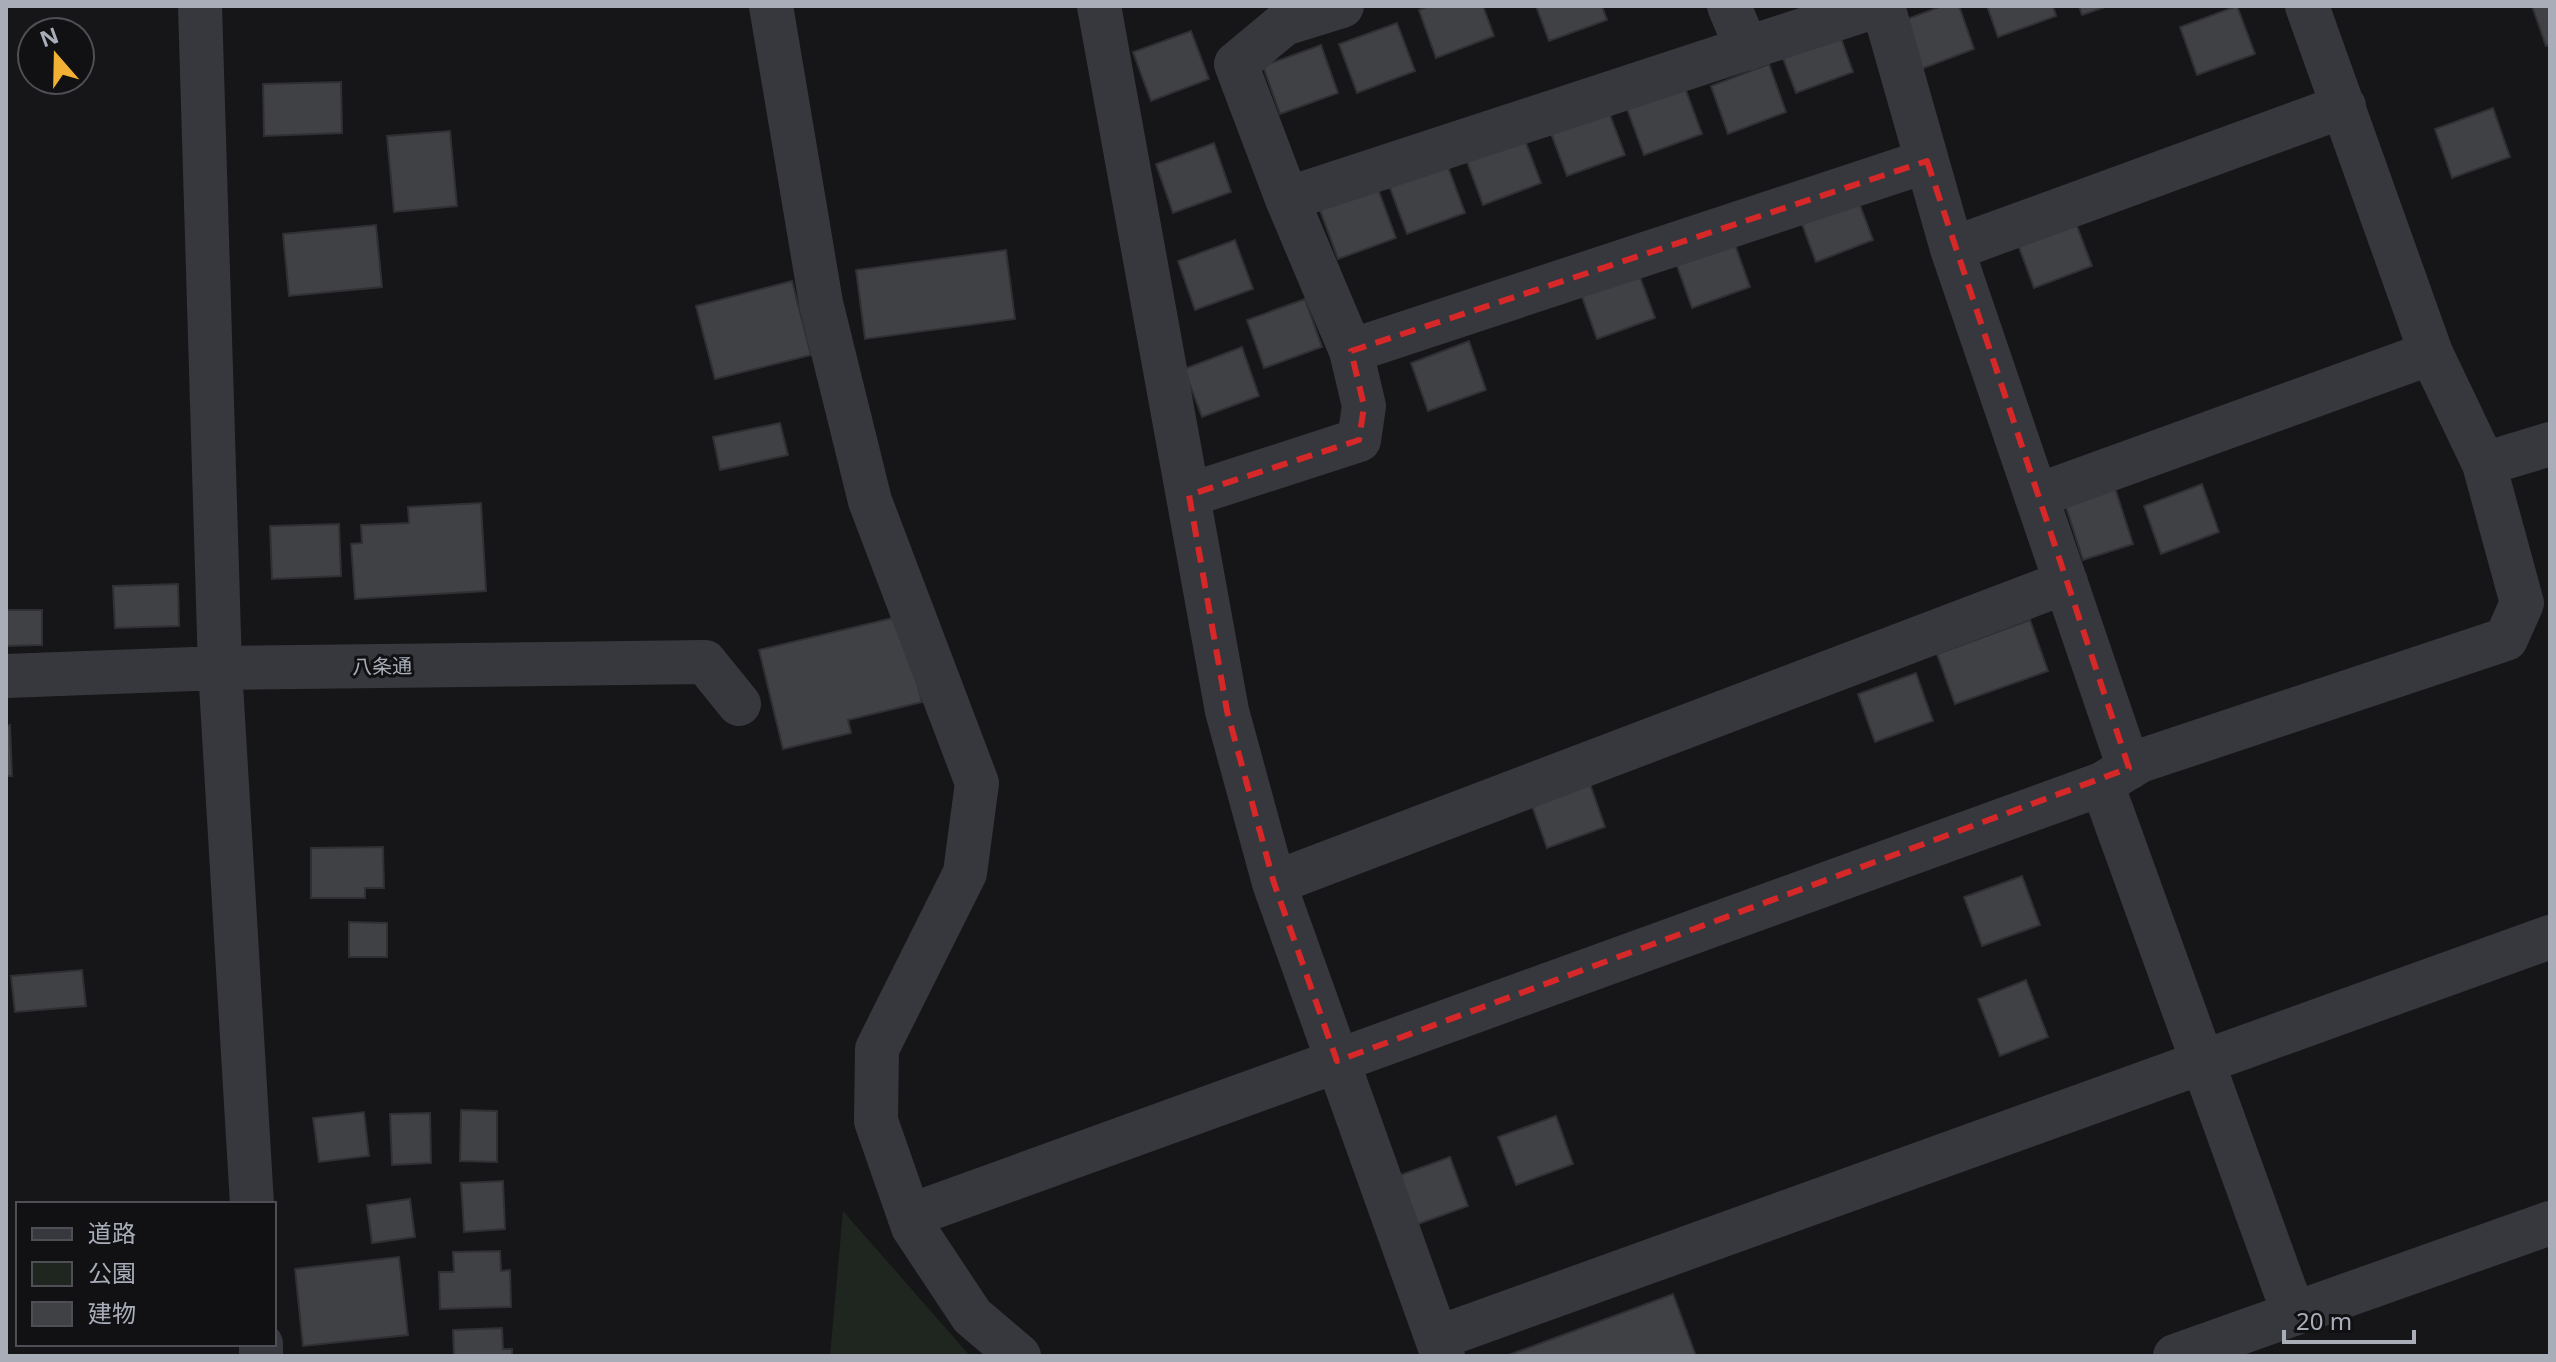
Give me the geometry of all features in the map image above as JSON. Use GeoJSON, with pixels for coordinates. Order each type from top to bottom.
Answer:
{"type":"FeatureCollection","features":[{"type":"Feature","properties":{"kind":"street"},"geometry":{"type":"LineString","coordinates":[[200,6],[220,668],[252,1202]]}},
{"type":"Feature","properties":{"kind":"street"},"geometry":{"type":"LineString","coordinates":[[771,6],[821,303],[870,501],[977,783],[965,873],[877,1049],[876,1121],[909,1216],[972,1316],[1019,1356]]}},
{"type":"Feature","properties":{"kind":"street"},"geometry":{"type":"LineString","coordinates":[[1099,6],[1227,711],[1274,883],[1440,1347],[2203,1061],[2550,937]]}},
{"type":"Feature","properties":{"kind":"street"},"geometry":{"type":"LineString","coordinates":[[1189,495],[1359,440],[1364,406],[1351,351],[1287,199],[1236,64],[1284,24],[1342,6]]}},
{"type":"Feature","properties":{"kind":"street"},"geometry":{"type":"LineString","coordinates":[[1729,6],[1747,49]]}},
{"type":"Feature","properties":{"kind":"street"},"geometry":{"type":"LineString","coordinates":[[1287,199],[1876,6]]}},
{"type":"Feature","properties":{"kind":"street"},"geometry":{"type":"LineString","coordinates":[[1883,6],[1952,249],[2066,582],[2116,776],[2203,1061],[2293,1312]]}},
{"type":"Feature","properties":{"kind":"street"},"geometry":{"type":"LineString","coordinates":[[909,1216],[2116,776],[2140,761],[2506,639],[2522,603],[2484,464],[2431,353],[2307,6]]}},
{"type":"Feature","properties":{"kind":"street"},"geometry":{"type":"LineString","coordinates":[[1952,249],[2344,106]]}},
{"type":"Feature","properties":{"kind":"street"},"geometry":{"type":"LineString","coordinates":[[1351,351],[1927,161]]}},
{"type":"Feature","properties":{"kind":"street"},"geometry":{"type":"LineString","coordinates":[[2036,496],[2431,353]]}},
{"type":"Feature","properties":{"kind":"street"},"geometry":{"type":"LineString","coordinates":[[2484,464],[2550,444]]}},
{"type":"Feature","properties":{"kind":"street"},"geometry":{"type":"LineString","coordinates":[[1274,883],[2066,582]]}},
{"type":"Feature","properties":{"kind":"street","name":"八条通"},"geometry":{"type":"LineString","coordinates":[[6,676],[220,668],[705,662],[739,704]]}},
{"type":"Feature","properties":{"kind":"street"},"geometry":{"type":"LineString","coordinates":[[2175,1356],[2550,1223]]}},
{"type":"Feature","properties":{"kind":"highlighted area"},"geometry":{"type":"Polygon","coordinates":[[[1927,161],[2129,768],[1337,1061],[1274,883],[1227,711],[1189,495],[1359,440],[1364,406],[1351,351],[1927,161]]]}},
{"type":"Feature","properties":{"kind":"green space"},"geometry":{"type":"Polygon","coordinates":[[[843,1211],[970,1356],[830,1356],[843,1211]]]}},
{"type":"Feature","properties":{"kind":"building"},"geometry":{"type":"Polygon","coordinates":[[[1429,6],[1483,6],[1494,36],[1436,58],[1419,10],[1429,6]]]}},
{"type":"Feature","properties":{"kind":"building"},"geometry":{"type":"Polygon","coordinates":[[[1536,6],[1602,6],[1607,20],[1549,41],[1536,6]]]}},
{"type":"Feature","properties":{"kind":"building"},"geometry":{"type":"Polygon","coordinates":[[[1942,6],[1959,6],[1974,49],[1916,71],[1899,22],[1942,6]]]}},
{"type":"Feature","properties":{"kind":"building"},"geometry":{"type":"Polygon","coordinates":[[[1987,6],[2053,6],[2056,16],[1998,37],[1987,6]]]}},
{"type":"Feature","properties":{"kind":"building"},"geometry":{"type":"Polygon","coordinates":[[[2079,6],[2108,6],[2082,15],[2079,6]]]}},
{"type":"Feature","properties":{"kind":"building"},"geometry":{"type":"Polygon","coordinates":[[[2237,6],[2255,54],[2197,75],[2180,27],[2237,6]]]}},
{"type":"Feature","properties":{"kind":"building"},"geometry":{"type":"Polygon","coordinates":[[[2532,6],[2550,6],[2550,44],[2546,46],[2532,6]]]}},
{"type":"Feature","properties":{"kind":"building"},"geometry":{"type":"Polygon","coordinates":[[[1397,23],[1415,71],[1357,93],[1339,44],[1397,23]]]}},
{"type":"Feature","properties":{"kind":"building"},"geometry":{"type":"Polygon","coordinates":[[[1836,24],[1853,72],[1796,93],[1778,45],[1836,24]]]}},
{"type":"Feature","properties":{"kind":"building"},"geometry":{"type":"Polygon","coordinates":[[[1191,31],[1209,79],[1151,101],[1133,52],[1191,31]]]}},
{"type":"Feature","properties":{"kind":"building"},"geometry":{"type":"Polygon","coordinates":[[[1321,45],[1338,93],[1280,114],[1263,66],[1321,45]]]}},
{"type":"Feature","properties":{"kind":"building"},"geometry":{"type":"Polygon","coordinates":[[[1769,64],[1786,112],[1728,134],[1711,86],[1769,64]]]}},
{"type":"Feature","properties":{"kind":"building"},"geometry":{"type":"Polygon","coordinates":[[[341,82],[342,133],[264,136],[263,84],[341,82]]]}},
{"type":"Feature","properties":{"kind":"building"},"geometry":{"type":"Polygon","coordinates":[[[1684,85],[1702,134],[1644,155],[1626,106],[1684,85]]]}},
{"type":"Feature","properties":{"kind":"building"},"geometry":{"type":"Polygon","coordinates":[[[1607,107],[1625,155],[1567,176],[1549,128],[1607,107]]]}},
{"type":"Feature","properties":{"kind":"building"},"geometry":{"type":"Polygon","coordinates":[[[2493,108],[2510,157],[2452,178],[2435,129],[2493,108]]]}},
{"type":"Feature","properties":{"kind":"building"},"geometry":{"type":"Polygon","coordinates":[[[450,131],[457,206],[394,212],[387,136],[450,131]]]}},
{"type":"Feature","properties":{"kind":"building"},"geometry":{"type":"Polygon","coordinates":[[[1523,135],[1541,183],[1483,205],[1465,156],[1523,135]]]}},
{"type":"Feature","properties":{"kind":"building"},"geometry":{"type":"Polygon","coordinates":[[[1214,143],[1231,192],[1173,213],[1156,164],[1214,143]]]}},
{"type":"Feature","properties":{"kind":"building"},"geometry":{"type":"Polygon","coordinates":[[[1447,164],[1465,213],[1407,234],[1389,185],[1447,164]]]}},
{"type":"Feature","properties":{"kind":"building"},"geometry":{"type":"Polygon","coordinates":[[[1378,189],[1396,238],[1338,259],[1320,210],[1378,189]]]}},
{"type":"Feature","properties":{"kind":"building"},"geometry":{"type":"Polygon","coordinates":[[[1855,192],[1873,240],[1816,262],[1798,213],[1855,192]]]}},
{"type":"Feature","properties":{"kind":"building"},"geometry":{"type":"Polygon","coordinates":[[[2074,218],[2092,266],[2034,288],[2016,239],[2074,218]]]}},
{"type":"Feature","properties":{"kind":"building"},"geometry":{"type":"Polygon","coordinates":[[[376,225],[382,287],[289,296],[283,234],[376,225]]]}},
{"type":"Feature","properties":{"kind":"building"},"geometry":{"type":"Polygon","coordinates":[[[1733,239],[1750,287],[1692,308],[1675,260],[1733,239]]]}},
{"type":"Feature","properties":{"kind":"building"},"geometry":{"type":"Polygon","coordinates":[[[1235,240],[1253,289],[1195,310],[1178,261],[1235,240]]]}},
{"type":"Feature","properties":{"kind":"building"},"geometry":{"type":"Polygon","coordinates":[[[1006,250],[1015,319],[865,339],[856,270],[1006,250]]]}},
{"type":"Feature","properties":{"kind":"building"},"geometry":{"type":"Polygon","coordinates":[[[1637,269],[1655,318],[1597,339],[1580,291],[1637,269]]]}},
{"type":"Feature","properties":{"kind":"building"},"geometry":{"type":"Polygon","coordinates":[[[792,281],[811,355],[715,379],[696,306],[792,281]]]}},
{"type":"Feature","properties":{"kind":"building"},"geometry":{"type":"Polygon","coordinates":[[[1305,299],[1322,347],[1264,368],[1247,320],[1305,299]]]}},
{"type":"Feature","properties":{"kind":"building"},"geometry":{"type":"Polygon","coordinates":[[[1469,341],[1486,390],[1428,411],[1411,363],[1469,341]]]}},
{"type":"Feature","properties":{"kind":"building"},"geometry":{"type":"Polygon","coordinates":[[[1242,347],[1259,396],[1202,417],[1184,369],[1242,347]]]}},
{"type":"Feature","properties":{"kind":"building"},"geometry":{"type":"Polygon","coordinates":[[[780,423],[788,455],[720,470],[713,437],[780,423]]]}},
{"type":"Feature","properties":{"kind":"building"},"geometry":{"type":"Polygon","coordinates":[[[2202,484],[2219,532],[2161,554],[2144,506],[2202,484]]]}},
{"type":"Feature","properties":{"kind":"building"},"geometry":{"type":"Polygon","coordinates":[[[2114,485],[2133,544],[2083,560],[2064,501],[2114,485]]]}},
{"type":"Feature","properties":{"kind":"building"},"geometry":{"type":"Polygon","coordinates":[[[481,503],[486,591],[355,599],[351,544],[362,543],[361,525],[409,523],[408,507],[481,503]]]}},
{"type":"Feature","properties":{"kind":"building"},"geometry":{"type":"Polygon","coordinates":[[[339,524],[341,576],[272,579],[270,526],[339,524]]]}},
{"type":"Feature","properties":{"kind":"building"},"geometry":{"type":"Polygon","coordinates":[[[178,584],[179,626],[115,628],[113,586],[178,584]]]}},
{"type":"Feature","properties":{"kind":"building"},"geometry":{"type":"Polygon","coordinates":[[[6,610],[42,610],[42,645],[6,646],[6,610]]]}},
{"type":"Feature","properties":{"kind":"building"},"geometry":{"type":"Polygon","coordinates":[[[901,616],[922,702],[848,720],[851,733],[783,749],[759,650],[901,616]]]}},
{"type":"Feature","properties":{"kind":"building"},"geometry":{"type":"Polygon","coordinates":[[[2030,620],[2048,671],[1955,704],[1937,654],[2030,620]]]}},
{"type":"Feature","properties":{"kind":"building"},"geometry":{"type":"Polygon","coordinates":[[[1916,673],[1933,721],[1875,742],[1858,694],[1916,673]]]}},
{"type":"Feature","properties":{"kind":"building"},"geometry":{"type":"Polygon","coordinates":[[[10,725],[12,776],[6,776],[6,726],[10,725]]]}},
{"type":"Feature","properties":{"kind":"building"},"geometry":{"type":"Polygon","coordinates":[[[1588,778],[1605,827],[1547,848],[1530,800],[1588,778]]]}},
{"type":"Feature","properties":{"kind":"building"},"geometry":{"type":"Polygon","coordinates":[[[383,847],[384,888],[365,888],[365,898],[311,898],[311,848],[383,847]]]}},
{"type":"Feature","properties":{"kind":"building"},"geometry":{"type":"Polygon","coordinates":[[[2022,876],[2040,925],[1982,946],[1964,897],[2022,876]]]}},
{"type":"Feature","properties":{"kind":"building"},"geometry":{"type":"Polygon","coordinates":[[[349,922],[387,923],[387,957],[349,957],[349,922]]]}},
{"type":"Feature","properties":{"kind":"building"},"geometry":{"type":"Polygon","coordinates":[[[82,970],[86,1006],[15,1012],[11,976],[82,970]]]}},
{"type":"Feature","properties":{"kind":"building"},"geometry":{"type":"Polygon","coordinates":[[[2026,980],[2048,1037],[2000,1056],[1978,999],[2026,980]]]}},
{"type":"Feature","properties":{"kind":"building"},"geometry":{"type":"Polygon","coordinates":[[[461,1110],[497,1111],[497,1162],[460,1161],[461,1110]]]}},
{"type":"Feature","properties":{"kind":"building"},"geometry":{"type":"Polygon","coordinates":[[[364,1112],[369,1156],[319,1162],[313,1118],[364,1112]]]}},
{"type":"Feature","properties":{"kind":"building"},"geometry":{"type":"Polygon","coordinates":[[[430,1113],[431,1163],[392,1165],[390,1114],[430,1113]]]}},
{"type":"Feature","properties":{"kind":"building"},"geometry":{"type":"Polygon","coordinates":[[[1556,1116],[1573,1164],[1516,1185],[1498,1137],[1556,1116]]]}},
{"type":"Feature","properties":{"kind":"building"},"geometry":{"type":"Polygon","coordinates":[[[1450,1157],[1468,1206],[1410,1227],[1392,1178],[1450,1157]]]}},
{"type":"Feature","properties":{"kind":"building"},"geometry":{"type":"Polygon","coordinates":[[[503,1181],[505,1229],[464,1232],[461,1183],[503,1181]]]}},
{"type":"Feature","properties":{"kind":"building"},"geometry":{"type":"Polygon","coordinates":[[[410,1199],[415,1237],[372,1243],[367,1205],[410,1199]]]}},
{"type":"Feature","properties":{"kind":"building"},"geometry":{"type":"Polygon","coordinates":[[[500,1251],[501,1271],[510,1270],[511,1307],[440,1309],[439,1272],[454,1272],[453,1252],[500,1251]]]}},
{"type":"Feature","properties":{"kind":"building"},"geometry":{"type":"Polygon","coordinates":[[[399,1257],[408,1335],[303,1346],[295,1269],[399,1257]]]}},
{"type":"Feature","properties":{"kind":"building"},"geometry":{"type":"Polygon","coordinates":[[[1673,1294],[1696,1356],[1506,1356],[1673,1294]]]}},
{"type":"Feature","properties":{"kind":"building"},"geometry":{"type":"Polygon","coordinates":[[[502,1328],[503,1349],[512,1349],[512,1356],[454,1356],[453,1330],[502,1328]]]}}]}
